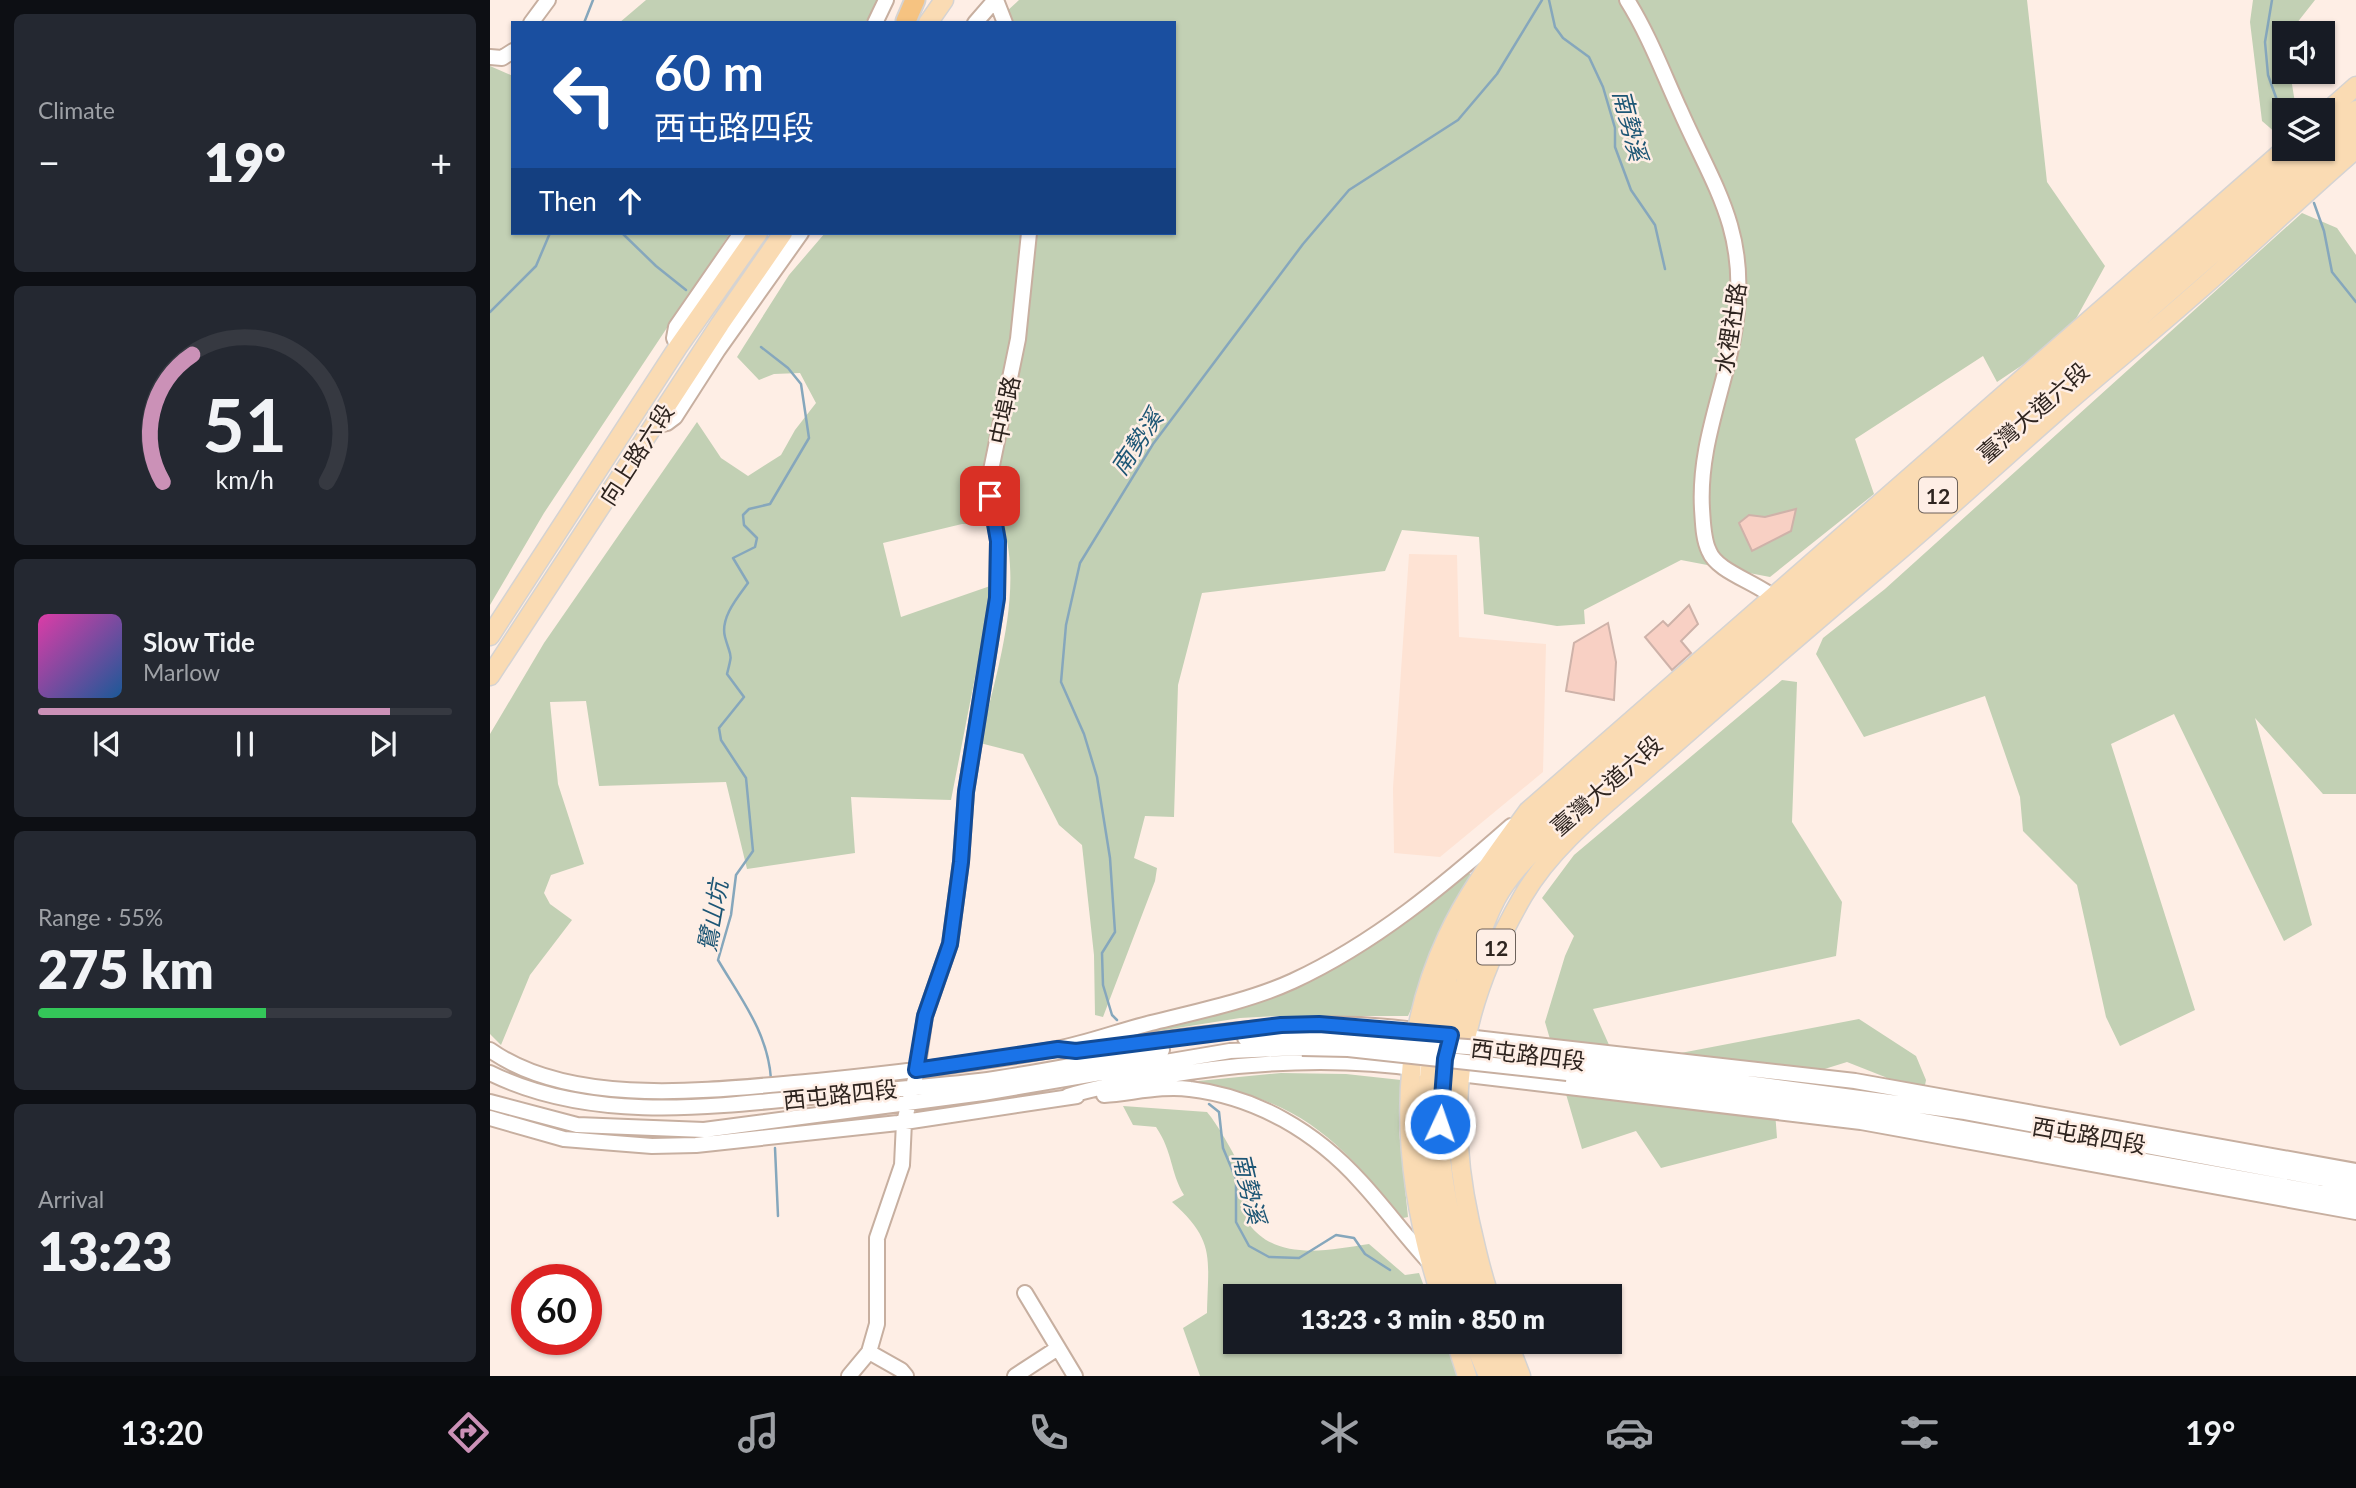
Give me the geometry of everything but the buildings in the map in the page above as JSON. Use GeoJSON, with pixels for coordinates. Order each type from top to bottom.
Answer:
{"type":"FeatureCollection","features":[{"type":"Feature","properties":{"kind":"highway"},"geometry":{"type":"LineString","coordinates":[[905,21],[915,0]]}},
{"type":"Feature","properties":{"kind":"main road"},"geometry":{"type":"LineString","coordinates":[[906,21],[920,0]]}},
{"type":"Feature","properties":{"kind":"main road"},"geometry":{"type":"LineString","coordinates":[[929,21],[944,0]]}},
{"type":"Feature","properties":{"kind":"main road"},"geometry":{"type":"LineString","coordinates":[[2335,105],[2356,86]]}},
{"type":"Feature","properties":{"kind":"main road"},"geometry":{"type":"LineString","coordinates":[[2335,128],[2356,110]]}},
{"type":"Feature","properties":{"kind":"main road","name":"臺灣大道六段"},"geometry":{"type":"LineString","coordinates":[[1443,1034],[1481,985],[1499,940],[1525,892],[1568,838],[1800,626],[2356,130]]}},
{"type":"Feature","properties":{"kind":"main road","name":"臺灣大道六段"},"geometry":{"type":"LineString","coordinates":[[1443,1034],[1497,898],[1523,863],[1558,825],[1800,626],[1942,516],[2356,149]]}},
{"type":"Feature","properties":{"kind":"main road","name":"臺灣大道六段"},"geometry":{"type":"LineString","coordinates":[[1443,1034],[1448,977],[1474,917],[1494,883],[1533,829],[1778,601],[2272,161]]}},
{"type":"Feature","properties":{"kind":"main road","name":"臺灣大道六段"},"geometry":{"type":"LineString","coordinates":[[1528,811],[2297,161]]}},
{"type":"Feature","properties":{"kind":"main road","name":"向上路六段"},"geometry":{"type":"LineString","coordinates":[[490,636],[678,347],[757,235]]}},
{"type":"Feature","properties":{"kind":"main road","name":"向上路六段"},"geometry":{"type":"LineString","coordinates":[[490,676],[782,235]]}},
{"type":"Feature","properties":{"kind":"main road","name":"12"},"geometry":{"type":"LineString","coordinates":[[1453,1284],[1430,1191],[1426,1139],[1443,1034],[1433,974],[1447,938],[1491,861],[1528,811]]}},
{"type":"Feature","properties":{"kind":"main road","name":"12"},"geometry":{"type":"LineString","coordinates":[[1443,1034],[1436,1071],[1440,1101],[1440,1147],[1447,1208],[1470,1284]]}},
{"type":"Feature","properties":{"kind":"main road","name":"12"},"geometry":{"type":"LineString","coordinates":[[1436,1071],[1408,1115],[1412,1172],[1437,1284]]}},
{"type":"Feature","properties":{"kind":"main road","name":"12"},"geometry":{"type":"LineString","coordinates":[[1436,1071],[1456,1102],[1458,1146],[1465,1194],[1486,1284]]}},
{"type":"Feature","properties":{"kind":"main road"},"geometry":{"type":"LineString","coordinates":[[1460,1354],[1467,1376]]}},
{"type":"Feature","properties":{"kind":"main road"},"geometry":{"type":"LineString","coordinates":[[1479,1354],[1488,1376]]}},
{"type":"Feature","properties":{"kind":"main road"},"geometry":{"type":"LineString","coordinates":[[1494,1354],[1502,1376]]}},
{"type":"Feature","properties":{"kind":"main road"},"geometry":{"type":"LineString","coordinates":[[1513,1354],[1521,1376]]}},
{"type":"Feature","properties":{"kind":"street"},"geometry":{"type":"LineString","coordinates":[[532,21],[548,0]]}},
{"type":"Feature","properties":{"kind":"street"},"geometry":{"type":"LineString","coordinates":[[876,21],[886,0]]}},
{"type":"Feature","properties":{"kind":"street"},"geometry":{"type":"LineString","coordinates":[[977,21],[995,0],[1004,21]]}},
{"type":"Feature","properties":{"kind":"street","name":"水裡社路"},"geometry":{"type":"LineString","coordinates":[[1627,0],[1661,64],[1732,223],[1736,243],[1739,272],[1737,312],[1728,358],[1706,439],[1702,472],[1703,520],[1709,553],[1730,571],[1778,601],[1800,626]]}},
{"type":"Feature","properties":{"kind":"street"},"geometry":{"type":"LineString","coordinates":[[490,57],[502,58],[511,52]]}},
{"type":"Feature","properties":{"kind":"street"},"geometry":{"type":"LineString","coordinates":[[678,347],[674,338],[676,327],[740,235]]}},
{"type":"Feature","properties":{"kind":"street"},"geometry":{"type":"LineString","coordinates":[[654,426],[667,423],[675,417],[723,342],[800,235]]}},
{"type":"Feature","properties":{"kind":"street","name":"中埠路"},"geometry":{"type":"LineString","coordinates":[[869,1352],[877,1324],[877,1238],[902,1165],[907,1102],[916,1070],[925,1016],[950,944],[966,792],[997,598],[998,541],[989,480],[1018,340],[1029,235]]}},
{"type":"Feature","properties":{"kind":"street","name":"西屯路四段"},"geometry":{"type":"LineString","coordinates":[[490,1050],[508,1063],[557,1081],[665,1092],[725,1089],[916,1070],[1058,1049],[1208,1009],[1291,982],[1363,944],[1449,881],[1528,811]]}},
{"type":"Feature","properties":{"kind":"street","name":"西屯路四段"},"geometry":{"type":"LineString","coordinates":[[1157,1041],[1281,1025],[1319,1024],[1443,1034],[1914,1090],[2356,1171]]}},
{"type":"Feature","properties":{"kind":"street","name":"西屯路四段"},"geometry":{"type":"LineString","coordinates":[[493,1073],[531,1091],[570,1099],[612,1105],[693,1108],[981,1080],[1227,1040],[1302,1041],[1348,1049],[1567,1066],[1881,1099],[2356,1185]]}},
{"type":"Feature","properties":{"kind":"street"},"geometry":{"type":"LineString","coordinates":[[1058,1049],[1076,1051],[1157,1041]]}},
{"type":"Feature","properties":{"kind":"street"},"geometry":{"type":"LineString","coordinates":[[1053,1068],[1157,1041]]}},
{"type":"Feature","properties":{"kind":"street","name":"西屯路四段"},"geometry":{"type":"LineString","coordinates":[[490,1102],[577,1125],[704,1130],[1041,1085],[1230,1051],[1302,1041]]}},
{"type":"Feature","properties":{"kind":"street","name":"西屯路四段"},"geometry":{"type":"LineString","coordinates":[[1068,1096],[1092,1089],[1213,1067],[1252,1063],[1298,1061],[1436,1071],[1861,1122],[2356,1212]]}},
{"type":"Feature","properties":{"kind":"street","name":"西屯路四段"},"geometry":{"type":"LineString","coordinates":[[1567,1066],[1907,1118],[2356,1199]]}},
{"type":"Feature","properties":{"kind":"street"},"geometry":{"type":"LineString","coordinates":[[1794,1074],[1881,1099]]}},
{"type":"Feature","properties":{"kind":"street","name":"西屯路四段"},"geometry":{"type":"LineString","coordinates":[[490,1118],[564,1139],[652,1146],[696,1145],[904,1122],[1068,1096],[1187,1088],[1229,1096],[1277,1115],[1308,1133],[1361,1181],[1447,1284]]}},
{"type":"Feature","properties":{"kind":"street"},"geometry":{"type":"LineString","coordinates":[[1793,1102],[1861,1122]]}},
{"type":"Feature","properties":{"kind":"street"},"geometry":{"type":"LineString","coordinates":[[1025,1293],[1075,1376]]}},
{"type":"Feature","properties":{"kind":"street"},"geometry":{"type":"LineString","coordinates":[[1015,1376],[1058,1348]]}},
{"type":"Feature","properties":{"kind":"street"},"geometry":{"type":"LineString","coordinates":[[849,1376],[869,1352],[901,1370],[906,1376]]}},
{"type":"Feature","properties":{"kind":"shaded area"},"geometry":{"type":"Polygon","coordinates":[[[1409,554],[1457,555],[1459,637],[1546,644],[1543,772],[1440,857],[1394,853],[1393,788],[1409,554]]]}},
{"type":"Feature","properties":{"kind":"green space"},"geometry":{"type":"Polygon","coordinates":[[[646,0],[879,0],[866,21],[621,21],[646,0]]]}},
{"type":"Feature","properties":{"kind":"green space"},"geometry":{"type":"Polygon","coordinates":[[[1019,0],[2027,0],[2047,182],[2105,266],[2067,335],[1997,382],[1983,356],[1855,439],[1874,494],[1770,577],[1681,560],[1584,610],[1585,624],[1557,626],[1484,614],[1479,537],[1402,530],[1385,571],[1202,593],[1178,685],[1174,817],[1145,816],[1134,858],[1157,868],[1155,881],[1103,1017],[1095,1015],[1094,955],[1082,845],[1059,825],[1023,754],[980,743],[1009,606],[1009,551],[1003,525],[962,524],[883,543],[901,617],[993,585],[951,800],[851,797],[855,853],[747,869],[726,782],[599,786],[586,701],[550,702],[558,784],[584,864],[551,875],[544,893],[550,904],[572,920],[530,975],[501,1045],[490,1034],[490,734],[544,643],[697,422],[721,458],[748,476],[781,455],[795,430],[816,403],[800,373],[774,374],[759,380],[737,357],[789,275],[823,235],[1176,235],[1176,21],[996,21],[1019,0]]]}},
{"type":"Feature","properties":{"kind":"green space"},"geometry":{"type":"Polygon","coordinates":[[[2253,0],[2315,0],[2298,21],[2272,21],[2272,84],[2292,84],[2294,98],[2272,98],[2272,130],[2262,121],[2250,22],[2253,0]]]}},
{"type":"Feature","properties":{"kind":"green space"},"geometry":{"type":"Polygon","coordinates":[[[490,66],[511,75],[511,235],[729,235],[544,513],[490,605],[490,66]]]}},
{"type":"Feature","properties":{"kind":"green space"},"geometry":{"type":"Polygon","coordinates":[[[2302,213],[2337,228],[2356,255],[2356,794],[2323,794],[2255,718],[2312,925],[2284,941],[2174,714],[2111,744],[2195,1010],[2120,1046],[2106,1017],[2077,885],[2023,831],[2020,797],[1985,696],[1864,737],[1816,654],[1823,638],[1885,589],[2302,213]]]}},
{"type":"Feature","properties":{"kind":"green space"},"geometry":{"type":"Polygon","coordinates":[[[1782,680],[1797,682],[1792,822],[1842,902],[1836,956],[1593,1009],[1618,1065],[1859,1019],[1916,1056],[1926,1080],[1922,1101],[1885,1077],[1847,1062],[1773,1085],[1777,1138],[1661,1168],[1636,1131],[1582,1149],[1545,1022],[1565,956],[1574,936],[1542,898],[1574,855],[1782,680]]]}},
{"type":"Feature","properties":{"kind":"green space"},"geometry":{"type":"Polygon","coordinates":[[[1468,872],[1472,876],[1408,1016],[1240,1018],[1152,1032],[1306,978],[1468,872]]]}},
{"type":"Feature","properties":{"kind":"green space"},"geometry":{"type":"Polygon","coordinates":[[[1281,1073],[1346,1074],[1401,1080],[1399,1131],[1408,1217],[1403,1218],[1341,1149],[1306,1122],[1263,1100],[1199,1085],[1198,1081],[1281,1073]]]}},
{"type":"Feature","properties":{"kind":"green space"},"geometry":{"type":"Polygon","coordinates":[[[1123,1106],[1207,1112],[1244,1173],[1255,1208],[1249,1224],[1261,1236],[1274,1244],[1304,1251],[1369,1244],[1405,1275],[1419,1273],[1423,1284],[1223,1284],[1223,1354],[1452,1354],[1460,1376],[1200,1376],[1183,1328],[1207,1313],[1208,1264],[1203,1240],[1196,1228],[1172,1202],[1184,1195],[1162,1136],[1156,1127],[1133,1125],[1123,1106]]]}},
{"type":"Feature","properties":{"kind":"waterway","name":"鷺山坑"},"geometry":{"type":"LineString","coordinates":[[585,21],[593,0]]}},
{"type":"Feature","properties":{"kind":"waterway","name":"南勢溪"},"geometry":{"type":"LineString","coordinates":[[1117,1020],[1112,1015],[1103,985],[1102,953],[1115,932],[1110,858],[1097,777],[1084,734],[1061,682],[1066,625],[1080,563],[1153,444],[1303,244],[1349,190],[1458,120],[1497,74],[1542,0]]}},
{"type":"Feature","properties":{"kind":"waterway","name":"南勢溪"},"geometry":{"type":"LineString","coordinates":[[1549,0],[1555,27],[1563,38],[1589,57],[1603,87],[1615,128],[1615,147],[1631,190],[1655,225],[1665,269]]}},
{"type":"Feature","properties":{"kind":"waterway","name":"南勢溪"},"geometry":{"type":"LineString","coordinates":[[2272,0],[2265,42],[2268,75],[2276,98]]}},
{"type":"Feature","properties":{"kind":"waterway","name":"南勢溪"},"geometry":{"type":"LineString","coordinates":[[2314,203],[2324,231],[2332,272],[2356,302]]}},
{"type":"Feature","properties":{"kind":"waterway","name":"鷺山坑"},"geometry":{"type":"LineString","coordinates":[[490,312],[536,266],[549,235]]}},
{"type":"Feature","properties":{"kind":"waterway","name":"鷺山坑"},"geometry":{"type":"LineString","coordinates":[[624,235],[686,290]]}},
{"type":"Feature","properties":{"kind":"waterway","name":"鷺山坑"},"geometry":{"type":"LineString","coordinates":[[761,347],[788,368],[801,384],[809,438],[770,504],[749,509],[743,515],[744,525],[757,538],[755,547],[733,558],[748,583],[730,608],[725,623],[725,637],[730,655],[727,674],[744,697],[719,728],[721,740],[746,778],[753,851],[736,875],[731,915],[718,960],[759,1031],[765,1046],[771,1079]]}},
{"type":"Feature","properties":{"kind":"waterway","name":"南勢溪"},"geometry":{"type":"LineString","coordinates":[[1209,1104],[1219,1112],[1223,1148],[1236,1179],[1236,1222],[1249,1246],[1269,1257],[1299,1258],[1336,1235],[1354,1238],[1365,1254],[1390,1270]]}},
{"type":"Feature","properties":{"kind":"waterway","name":"鷺山坑"},"geometry":{"type":"LineString","coordinates":[[775,1148],[778,1216]]}},
{"type":"Feature","properties":{"kind":"route"},"geometry":{"type":"LineString","coordinates":[[990,496],[998,541],[997,598],[972,745],[950,944],[925,1016],[916,1070],[1058,1049],[1076,1051],[1281,1025],[1319,1024],[1418,1030],[1451,1035],[1445,1059],[1440,1124]]}}]}
